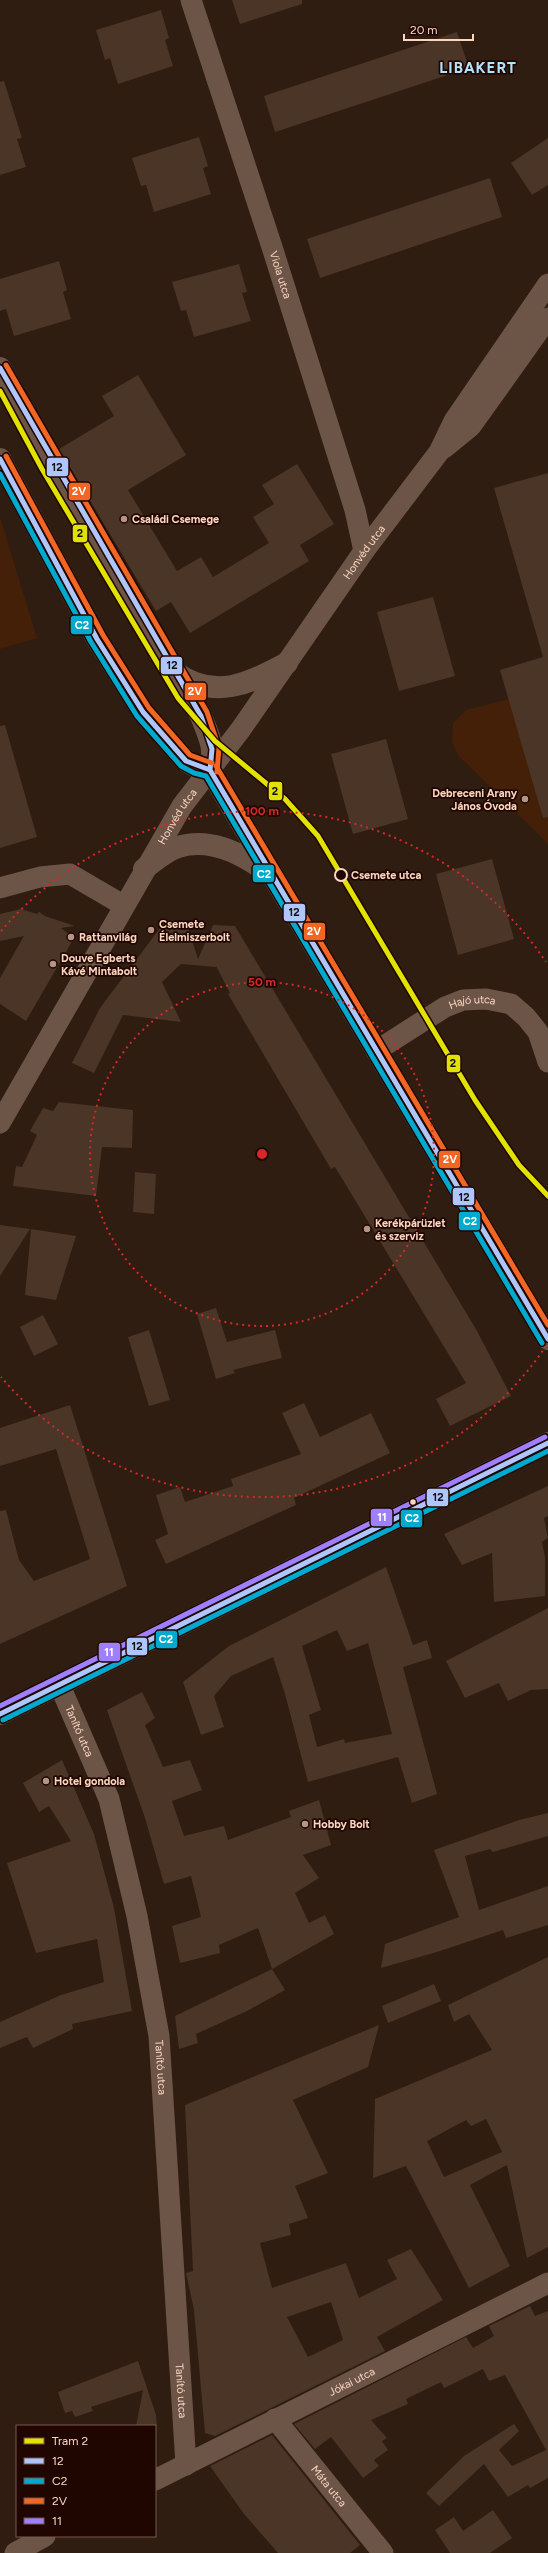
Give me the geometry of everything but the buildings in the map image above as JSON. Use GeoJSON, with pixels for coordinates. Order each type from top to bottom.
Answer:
{"type":"FeatureCollection","features":[{"type":"Feature","properties":{"kind":"street","name":"Viola utca"},"geometry":{"type":"LineString","coordinates":[[191,0],[272,247],[354,510],[364,551]]}},
{"type":"Feature","properties":{"kind":"street","name":"Honvéd utca"},"geometry":{"type":"LineString","coordinates":[[0,1122],[123,905],[182,806],[210,770],[287,663],[364,551],[439,452],[454,421],[548,284]]}},
{"type":"Feature","properties":{"kind":"street","name":"Honvéd utca"},"geometry":{"type":"LineString","coordinates":[[439,452],[471,426],[548,318]]}},
{"type":"Feature","properties":{"kind":"street"},"geometry":{"type":"LineString","coordinates":[[0,368],[39,439],[201,716],[213,745],[213,758],[210,770],[548,1339]]}},
{"type":"Feature","properties":{"kind":"street"},"geometry":{"type":"LineString","coordinates":[[0,459],[98,639],[143,712],[186,760],[198,767],[210,770]]}},
{"type":"Feature","properties":{"kind":"street"},"geometry":{"type":"LineString","coordinates":[[176,673],[190,683],[214,689],[262,677],[287,663]]}},
{"type":"Feature","properties":{"kind":"street"},"geometry":{"type":"LineString","coordinates":[[144,869],[178,847],[198,845],[238,853],[275,879]]}},
{"type":"Feature","properties":{"kind":"street"},"geometry":{"type":"LineString","coordinates":[[0,888],[40,877],[70,874],[123,905]]}},
{"type":"Feature","properties":{"kind":"street","name":"Hajó utca"},"geometry":{"type":"LineString","coordinates":[[376,1051],[445,1006],[463,1000],[486,999],[511,1004],[526,1017],[538,1032],[548,1062]]}},
{"type":"Feature","properties":{"kind":"street"},"geometry":{"type":"LineString","coordinates":[[0,1714],[60,1686],[548,1443]]}},
{"type":"Feature","properties":{"kind":"street","name":"Tanító utca"},"geometry":{"type":"LineString","coordinates":[[60,1686],[109,1799],[137,1916],[159,2036],[186,2464]]}},
{"type":"Feature","properties":{"kind":"street","name":"Jókai utca"},"geometry":{"type":"LineString","coordinates":[[156,2479],[548,2282]]}},
{"type":"Feature","properties":{"kind":"street","name":"Máta utca"},"geometry":{"type":"LineString","coordinates":[[275,2419],[384,2553]]}},
{"type":"Feature","properties":{"kind":"street"},"geometry":{"type":"LineString","coordinates":[[15,2553],[43,2537]]}},
{"type":"Feature","properties":{"kind":"shaded area"},"geometry":{"type":"Polygon","coordinates":[[[0,517],[37,638],[0,649],[0,517]]]}},
{"type":"Feature","properties":{"kind":"shaded area","name":"Debreceni Arany János Óvoda"},"geometry":{"type":"Polygon","coordinates":[[[548,689],[548,844],[458,755],[452,742],[453,723],[466,710],[548,689]]]}},
{"type":"Feature","properties":{"kind":"tram line","name":"2"},"geometry":{"type":"LineString","coordinates":[[0,391],[42,469],[178,698],[215,741],[285,799],[318,836],[475,1100],[519,1165],[548,1196]]}},
{"type":"Feature","properties":{"kind":"transit line","name":"2V"},"geometry":{"type":"LineString","coordinates":[[6,365],[207,712],[219,748],[217,772]]}},
{"type":"Feature","properties":{"kind":"transit line","name":"12"},"geometry":{"type":"LineString","coordinates":[[0,368],[201,716],[212,749],[210,770]]}},
{"type":"Feature","properties":{"kind":"transit line","name":"2V"},"geometry":{"type":"LineString","coordinates":[[6,456],[103,635],[149,708],[190,755],[212,763]]}},
{"type":"Feature","properties":{"kind":"transit line","name":"12"},"geometry":{"type":"LineString","coordinates":[[0,459],[97,639],[143,712],[186,761],[210,770]]}},
{"type":"Feature","properties":{"kind":"transit line","name":"C2"},"geometry":{"type":"LineString","coordinates":[[0,474],[91,642],[137,716],[181,766],[194,773],[206,776],[542,1343]]}},
{"type":"Feature","properties":{"kind":"transit line","name":"2V"},"geometry":{"type":"LineString","coordinates":[[216,766],[548,1325]]}},
{"type":"Feature","properties":{"kind":"transit line","name":"12"},"geometry":{"type":"LineString","coordinates":[[210,770],[548,1339]]}},
{"type":"Feature","properties":{"kind":"transit line","name":"11"},"geometry":{"type":"LineString","coordinates":[[0,1706],[545,1437]]}},
{"type":"Feature","properties":{"kind":"transit line","name":"12"},"geometry":{"type":"LineString","coordinates":[[0,1714],[548,1443]]}},
{"type":"Feature","properties":{"kind":"transit line","name":"C2"},"geometry":{"type":"LineString","coordinates":[[3,1720],[548,1451]]}},
{"type":"Feature","properties":{"kind":"place","name":"Családi Csemege"},"geometry":{"type":"Point","coordinates":[124,519]}},
{"type":"Feature","properties":{"kind":"place","name":"Debreceni Arany János Óvoda"},"geometry":{"type":"Point","coordinates":[525,799]}},
{"type":"Feature","properties":{"kind":"place","name":"Csemete utca"},"geometry":{"type":"Point","coordinates":[341,875]}},
{"type":"Feature","properties":{"kind":"place","name":"Csemete Élelmiszerbolt"},"geometry":{"type":"Point","coordinates":[151,930]}},
{"type":"Feature","properties":{"kind":"place","name":"Rattanvilág"},"geometry":{"type":"Point","coordinates":[71,937]}},
{"type":"Feature","properties":{"kind":"place","name":"Douve Egberts Kávé Mintabolt"},"geometry":{"type":"Point","coordinates":[53,964]}},
{"type":"Feature","properties":{"kind":"place","name":"Kerékpárüzlet és szerviz"},"geometry":{"type":"Point","coordinates":[367,1229]}},
{"type":"Feature","properties":{"kind":"place","name":"Hotel gondola"},"geometry":{"type":"Point","coordinates":[46,1781]}},
{"type":"Feature","properties":{"kind":"place","name":"Hobby Bolt"},"geometry":{"type":"Point","coordinates":[305,1824]}},
{"type":"Feature","properties":{"kind":"district","name":"LIBAKERT"},"geometry":{"type":"Point","coordinates":[478,68]}}]}
